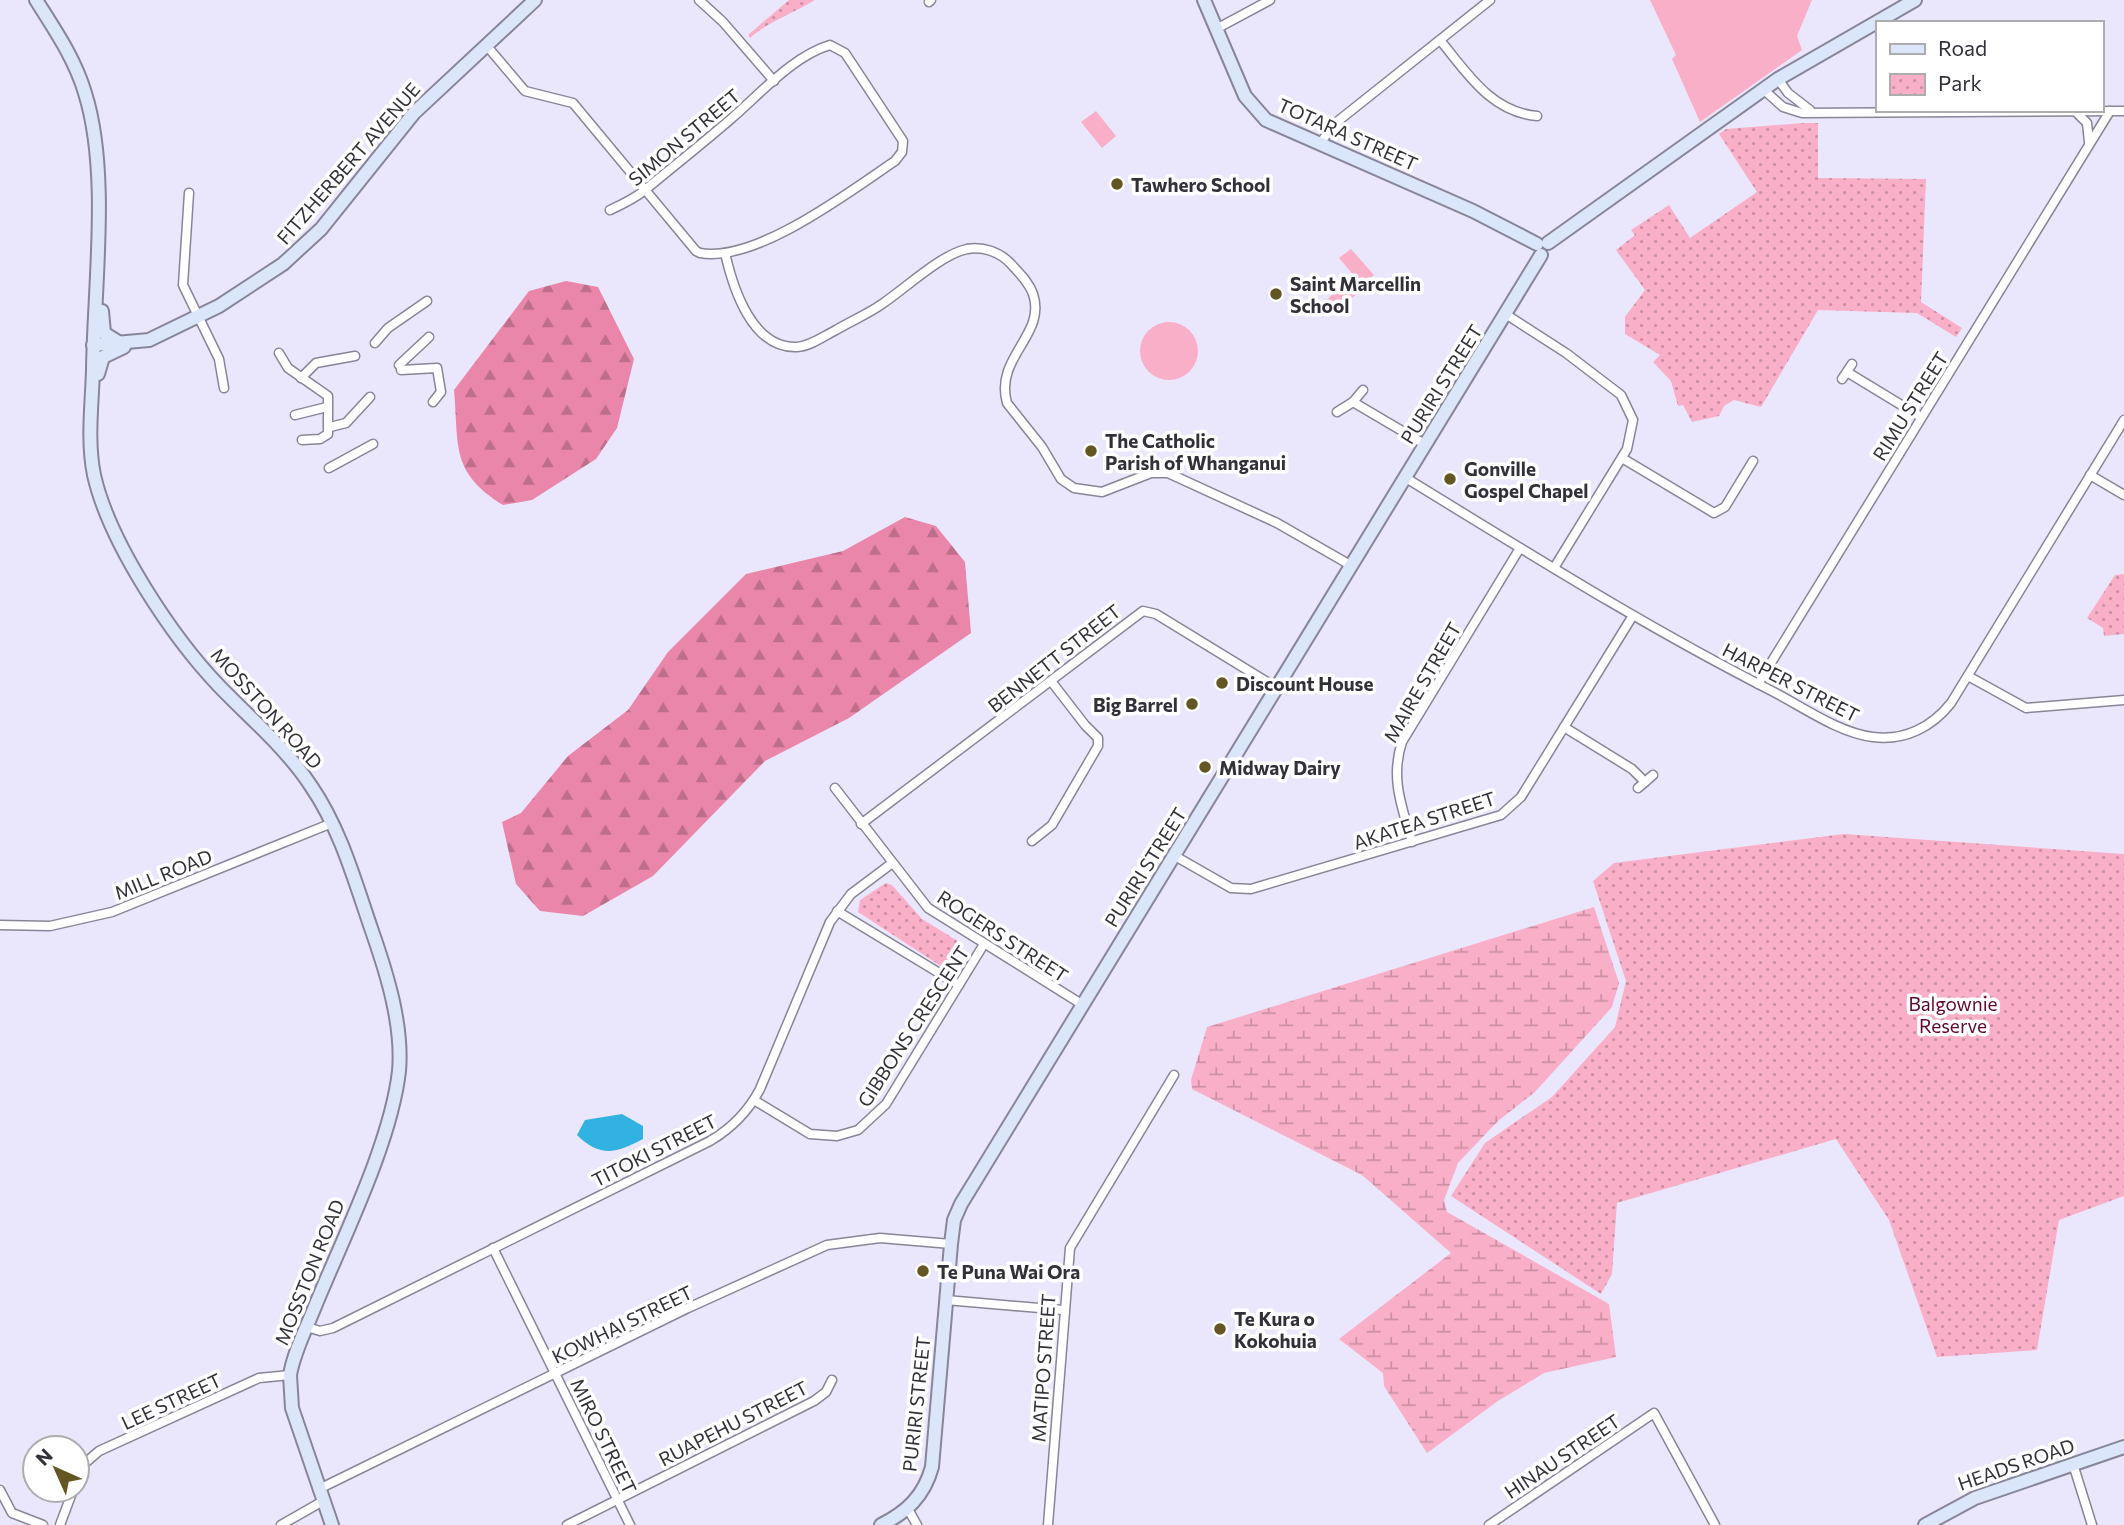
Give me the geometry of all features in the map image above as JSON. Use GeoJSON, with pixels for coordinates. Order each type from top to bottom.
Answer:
{"type":"FeatureCollection","features":[{"type":"Feature","properties":{"kind":"street","name":"MOSSTON ROAD"},"geometry":{"type":"LineString","coordinates":[[36,0],[65,47],[84,88],[93,120],[99,177],[91,448],[93,472],[105,509],[133,566],[154,599],[218,685],[296,766],[332,823],[381,958],[393,1004],[399,1042],[399,1069],[394,1102],[290,1375],[292,1408],[332,1525]]}},
{"type":"Feature","properties":{"kind":"street","name":"FITZHERBERT AVENUE"},"geometry":{"type":"LineString","coordinates":[[93,345],[149,340],[198,317],[259,283],[299,250],[343,202],[409,119],[535,0]]}},
{"type":"Feature","properties":{"kind":"street"},"geometry":{"type":"LineString","coordinates":[[699,0],[723,22],[774,82]]}},
{"type":"Feature","properties":{"kind":"street","name":"TOTARA STREET"},"geometry":{"type":"LineString","coordinates":[[1204,0],[1245,96],[1255,111],[1273,124],[1473,211],[1542,247]]}},
{"type":"Feature","properties":{"kind":"street"},"geometry":{"type":"LineString","coordinates":[[1216,29],[1270,0]]}},
{"type":"Feature","properties":{"kind":"street"},"geometry":{"type":"LineString","coordinates":[[1320,144],[1333,125],[1490,0]]}},
{"type":"Feature","properties":{"kind":"street","name":"PURIRI STREET"},"geometry":{"type":"LineString","coordinates":[[1879,21],[1915,0]]}},
{"type":"Feature","properties":{"kind":"street","name":"PURIRI STREET"},"geometry":{"type":"LineString","coordinates":[[881,1525],[908,1509],[923,1492],[932,1467],[951,1244],[954,1220],[961,1204],[1507,315],[1542,247],[1778,79],[1876,22]]}},
{"type":"Feature","properties":{"kind":"street"},"geometry":{"type":"LineString","coordinates":[[1440,40],[1481,92],[1520,115],[1537,116]]}},
{"type":"Feature","properties":{"kind":"street"},"geometry":{"type":"LineString","coordinates":[[486,45],[525,91],[573,103],[696,251],[703,254],[725,253],[730,273],[757,329],[772,341],[795,347],[812,342],[880,306],[959,252],[985,249],[998,254],[1026,281],[1035,308],[1031,329],[1005,372],[1003,391],[1007,403],[1065,483],[1092,494],[1151,473],[1168,473],[1277,523],[1352,566]]}},
{"type":"Feature","properties":{"kind":"street","name":"SIMON STREET"},"geometry":{"type":"LineString","coordinates":[[610,210],[645,190],[774,82],[824,47],[840,47],[902,137],[904,147],[895,161],[800,225],[725,253]]}},
{"type":"Feature","properties":{"kind":"street"},"geometry":{"type":"LineString","coordinates":[[1778,79],[1788,93],[1810,110]]}},
{"type":"Feature","properties":{"kind":"street"},"geometry":{"type":"LineString","coordinates":[[1764,90],[1790,111],[1876,110]]}},
{"type":"Feature","properties":{"kind":"street"},"geometry":{"type":"LineString","coordinates":[[2103,111],[2124,111]]}},
{"type":"Feature","properties":{"kind":"street","name":"RIMU STREET"},"geometry":{"type":"LineString","coordinates":[[1758,684],[2110,111]]}},
{"type":"Feature","properties":{"kind":"street"},"geometry":{"type":"LineString","coordinates":[[2077,112],[2090,129],[2089,145]]}},
{"type":"Feature","properties":{"kind":"street"},"geometry":{"type":"LineString","coordinates":[[189,194],[183,279],[222,368],[224,388]]}},
{"type":"Feature","properties":{"kind":"street"},"geometry":{"type":"LineString","coordinates":[[96,246],[102,268],[103,330],[110,340],[127,344]]}},
{"type":"Feature","properties":{"kind":"street"},"geometry":{"type":"LineString","coordinates":[[375,344],[388,328],[427,301]]}},
{"type":"Feature","properties":{"kind":"street"},"geometry":{"type":"LineString","coordinates":[[1507,315],[1566,353],[1621,395],[1631,411],[1633,430],[1622,458],[1553,568]]}},
{"type":"Feature","properties":{"kind":"street"},"geometry":{"type":"LineString","coordinates":[[429,337],[400,368],[437,368],[441,392],[433,402]]}},
{"type":"Feature","properties":{"kind":"street"},"geometry":{"type":"LineString","coordinates":[[91,448],[96,419],[99,364],[106,355],[127,344]]}},
{"type":"Feature","properties":{"kind":"street"},"geometry":{"type":"LineString","coordinates":[[279,353],[288,368],[325,391],[328,396],[330,427],[324,438],[302,440]]}},
{"type":"Feature","properties":{"kind":"street"},"geometry":{"type":"LineString","coordinates":[[301,378],[316,363],[355,356]]}},
{"type":"Feature","properties":{"kind":"street"},"geometry":{"type":"LineString","coordinates":[[1852,364],[1844,376],[1921,417]]}},
{"type":"Feature","properties":{"kind":"street"},"geometry":{"type":"LineString","coordinates":[[1337,412],[1353,402],[1363,390]]}},
{"type":"Feature","properties":{"kind":"street"},"geometry":{"type":"LineString","coordinates":[[1353,402],[1426,446]]}},
{"type":"Feature","properties":{"kind":"street"},"geometry":{"type":"LineString","coordinates":[[330,427],[346,423],[368,404]]}},
{"type":"Feature","properties":{"kind":"street"},"geometry":{"type":"LineString","coordinates":[[295,415],[327,407]]}},
{"type":"Feature","properties":{"kind":"street","name":"HARPER STREET"},"geometry":{"type":"LineString","coordinates":[[1406,478],[1632,617],[1851,731],[1882,738],[1906,735],[1928,725],[1944,711],[2124,420]]}},
{"type":"Feature","properties":{"kind":"street"},"geometry":{"type":"LineString","coordinates":[[329,468],[373,444]]}},
{"type":"Feature","properties":{"kind":"street"},"geometry":{"type":"LineString","coordinates":[[1622,458],[1714,513],[1725,507],[1754,461]]}},
{"type":"Feature","properties":{"kind":"street"},"geometry":{"type":"LineString","coordinates":[[2090,475],[2124,495]]}},
{"type":"Feature","properties":{"kind":"street","name":"MAIRE STREET"},"geometry":{"type":"LineString","coordinates":[[1412,842],[1397,790],[1396,765],[1402,742],[1520,548]]}},
{"type":"Feature","properties":{"kind":"street","name":"BENNETT STREET"},"geometry":{"type":"LineString","coordinates":[[862,824],[1133,616],[1150,611],[1277,688]]}},
{"type":"Feature","properties":{"kind":"street","name":"AKATEA STREET"},"geometry":{"type":"LineString","coordinates":[[1175,856],[1221,884],[1240,890],[1265,886],[1490,819],[1508,810],[1521,797],[1632,617]]}},
{"type":"Feature","properties":{"kind":"street"},"geometry":{"type":"LineString","coordinates":[[1968,676],[2026,708],[2124,700]]}},
{"type":"Feature","properties":{"kind":"street"},"geometry":{"type":"LineString","coordinates":[[1032,841],[1052,825],[1098,746],[1098,737],[1085,726],[1051,681]]}},
{"type":"Feature","properties":{"kind":"street"},"geometry":{"type":"LineString","coordinates":[[1564,727],[1632,769],[1645,782]]}},
{"type":"Feature","properties":{"kind":"street","name":"ROGERS STREET"},"geometry":{"type":"LineString","coordinates":[[835,788],[891,864],[928,908],[1083,1005]]}},
{"type":"Feature","properties":{"kind":"street","name":"MILL ROAD"},"geometry":{"type":"LineString","coordinates":[[0,925],[50,926],[112,912],[332,823]]}},
{"type":"Feature","properties":{"kind":"street","name":"TITOKI STREET"},"geometry":{"type":"LineString","coordinates":[[307,1327],[320,1331],[333,1328],[710,1141],[730,1128],[754,1100],[824,934],[837,911],[851,894],[891,864]]}},
{"type":"Feature","properties":{"kind":"street"},"geometry":{"type":"LineString","coordinates":[[837,911],[959,985]]}},
{"type":"Feature","properties":{"kind":"street","name":"GIBBONS CRESCENT"},"geometry":{"type":"LineString","coordinates":[[754,1100],[810,1134],[838,1136],[858,1130],[886,1104],[984,944]]}},
{"type":"Feature","properties":{"kind":"street","name":"MATIPO STREET"},"geometry":{"type":"LineString","coordinates":[[1048,1525],[1070,1248],[1174,1075]]}},
{"type":"Feature","properties":{"kind":"street","name":"KOWHAI STREET"},"geometry":{"type":"LineString","coordinates":[[281,1525],[321,1495],[555,1374],[827,1245],[880,1238],[951,1244]]}},
{"type":"Feature","properties":{"kind":"street","name":"MIRO STREET"},"geometry":{"type":"LineString","coordinates":[[493,1248],[630,1525]]}},
{"type":"Feature","properties":{"kind":"street"},"geometry":{"type":"LineString","coordinates":[[946,1300],[1063,1310]]}},
{"type":"Feature","properties":{"kind":"street","name":"LEE STREET"},"geometry":{"type":"LineString","coordinates":[[91,1458],[99,1451],[259,1378],[290,1375]]}},
{"type":"Feature","properties":{"kind":"street","name":"RUAPEHU STREET"},"geometry":{"type":"LineString","coordinates":[[567,1525],[814,1401],[826,1392],[832,1380]]}},
{"type":"Feature","properties":{"kind":"street","name":"HINAU STREET"},"geometry":{"type":"LineString","coordinates":[[1489,1525],[1654,1413],[1715,1525]]}},
{"type":"Feature","properties":{"kind":"street","name":"HEADS ROAD"},"geometry":{"type":"LineString","coordinates":[[1925,1525],[1975,1498],[2124,1447]]}},
{"type":"Feature","properties":{"kind":"street"},"geometry":{"type":"LineString","coordinates":[[2073,1464],[2092,1525]]}},
{"type":"Feature","properties":{"kind":"street"},"geometry":{"type":"LineString","coordinates":[[0,1490],[12,1513],[43,1525]]}},
{"type":"Feature","properties":{"kind":"street"},"geometry":{"type":"LineString","coordinates":[[60,1525],[68,1504]]}},
{"type":"Feature","properties":{"kind":"street"},"geometry":{"type":"LineString","coordinates":[[908,1509],[917,1525]]}},
{"type":"Feature","properties":{"kind":"green space"},"geometry":{"type":"Polygon","coordinates":[[[789,0],[815,0],[750,38],[748,35],[789,0]]]}},
{"type":"Feature","properties":{"kind":"green space"},"geometry":{"type":"Polygon","coordinates":[[[1650,0],[1812,0],[1797,36],[1802,50],[1700,122],[1672,59],[1676,55],[1650,0]]]}},
{"type":"Feature","properties":{"kind":"green space"},"geometry":{"type":"Polygon","coordinates":[[[1096,111],[1116,136],[1102,148],[1081,122],[1096,111]]]}},
{"type":"Feature","properties":{"kind":"green space"},"geometry":{"type":"Polygon","coordinates":[[[1818,123],[1818,178],[1926,179],[1921,302],[1962,328],[1956,337],[1917,313],[1818,310],[1761,407],[1734,400],[1724,406],[1719,416],[1692,422],[1683,405],[1678,406],[1671,381],[1653,362],[1660,355],[1625,334],[1625,317],[1645,290],[1616,250],[1635,235],[1631,230],[1669,205],[1690,238],[1757,192],[1719,134],[1726,129],[1818,123]]]}},
{"type":"Feature","properties":{"kind":"green space"},"geometry":{"type":"Polygon","coordinates":[[[1351,249],[1374,275],[1362,285],[1339,258],[1351,249]]]}},
{"type":"Feature","properties":{"kind":"green space"},"geometry":{"type":"Polygon","coordinates":[[[1350,279],[1360,291],[1333,314],[1324,302],[1350,279]]]}},
{"type":"Feature","properties":{"kind":"green space"},"geometry":{"type":"Polygon","coordinates":[[[566,281],[598,287],[634,359],[617,428],[596,459],[532,500],[503,505],[486,493],[466,469],[458,442],[454,390],[529,291],[566,281]]]}},
{"type":"Feature","properties":{"kind":"green space"},"geometry":{"type":"Polygon","coordinates":[[[1163,322],[1175,322],[1190,330],[1198,345],[1198,357],[1190,372],[1175,380],[1163,380],[1148,372],[1140,357],[1140,345],[1148,330],[1163,322]]]}},
{"type":"Feature","properties":{"kind":"green space"},"geometry":{"type":"Polygon","coordinates":[[[905,517],[936,526],[965,562],[971,633],[849,718],[765,761],[653,876],[583,916],[540,911],[516,884],[502,822],[521,813],[568,756],[628,710],[668,652],[746,574],[843,551],[905,517]]]}},
{"type":"Feature","properties":{"kind":"green space"},"geometry":{"type":"Polygon","coordinates":[[[2124,574],[2124,634],[2104,636],[2103,628],[2087,618],[2115,575],[2124,574]]]}},
{"type":"Feature","properties":{"kind":"green space","name":"Balgownie Reserve"},"geometry":{"type":"Polygon","coordinates":[[[1844,834],[2124,854],[2124,1196],[2059,1220],[2037,1350],[1937,1357],[1889,1220],[1836,1139],[1617,1203],[1612,1274],[1601,1294],[1451,1196],[1485,1143],[1552,1097],[1615,1027],[1626,981],[1593,881],[1614,863],[1844,834]]]}},
{"type":"Feature","properties":{"kind":"green space"},"geometry":{"type":"Polygon","coordinates":[[[886,883],[892,885],[922,919],[961,943],[965,956],[958,966],[947,970],[858,912],[860,900],[886,883]]]}},
{"type":"Feature","properties":{"kind":"green space"},"geometry":{"type":"Polygon","coordinates":[[[1594,907],[1619,983],[1612,1007],[1535,1092],[1498,1121],[1458,1163],[1444,1200],[1447,1212],[1609,1304],[1616,1357],[1544,1373],[1498,1401],[1427,1453],[1384,1386],[1383,1373],[1339,1339],[1451,1253],[1362,1175],[1192,1089],[1191,1080],[1207,1027],[1594,907]]]}},
{"type":"Feature","properties":{"kind":"water"},"geometry":{"type":"Polygon","coordinates":[[[622,1114],[643,1126],[643,1139],[625,1148],[609,1151],[593,1147],[577,1135],[585,1120],[622,1114]]]}},
{"type":"Feature","properties":{"kind":"place","name":"Tawhero School"},"geometry":{"type":"Point","coordinates":[1117,184]}},
{"type":"Feature","properties":{"kind":"place","name":"Saint Marcellin School"},"geometry":{"type":"Point","coordinates":[1276,294]}},
{"type":"Feature","properties":{"kind":"place","name":"The Catholic Parish of Whanganui"},"geometry":{"type":"Point","coordinates":[1091,451]}},
{"type":"Feature","properties":{"kind":"place","name":"Gonville Gospel Chapel"},"geometry":{"type":"Point","coordinates":[1450,479]}},
{"type":"Feature","properties":{"kind":"place","name":"Discount House"},"geometry":{"type":"Point","coordinates":[1222,683]}},
{"type":"Feature","properties":{"kind":"place","name":"Big Barrel"},"geometry":{"type":"Point","coordinates":[1192,704]}},
{"type":"Feature","properties":{"kind":"place","name":"Midway Dairy"},"geometry":{"type":"Point","coordinates":[1205,767]}},
{"type":"Feature","properties":{"kind":"place","name":"Te Puna Wai Ora"},"geometry":{"type":"Point","coordinates":[923,1271]}},
{"type":"Feature","properties":{"kind":"place","name":"Te Kura o Kokohuia"},"geometry":{"type":"Point","coordinates":[1220,1329]}}]}
